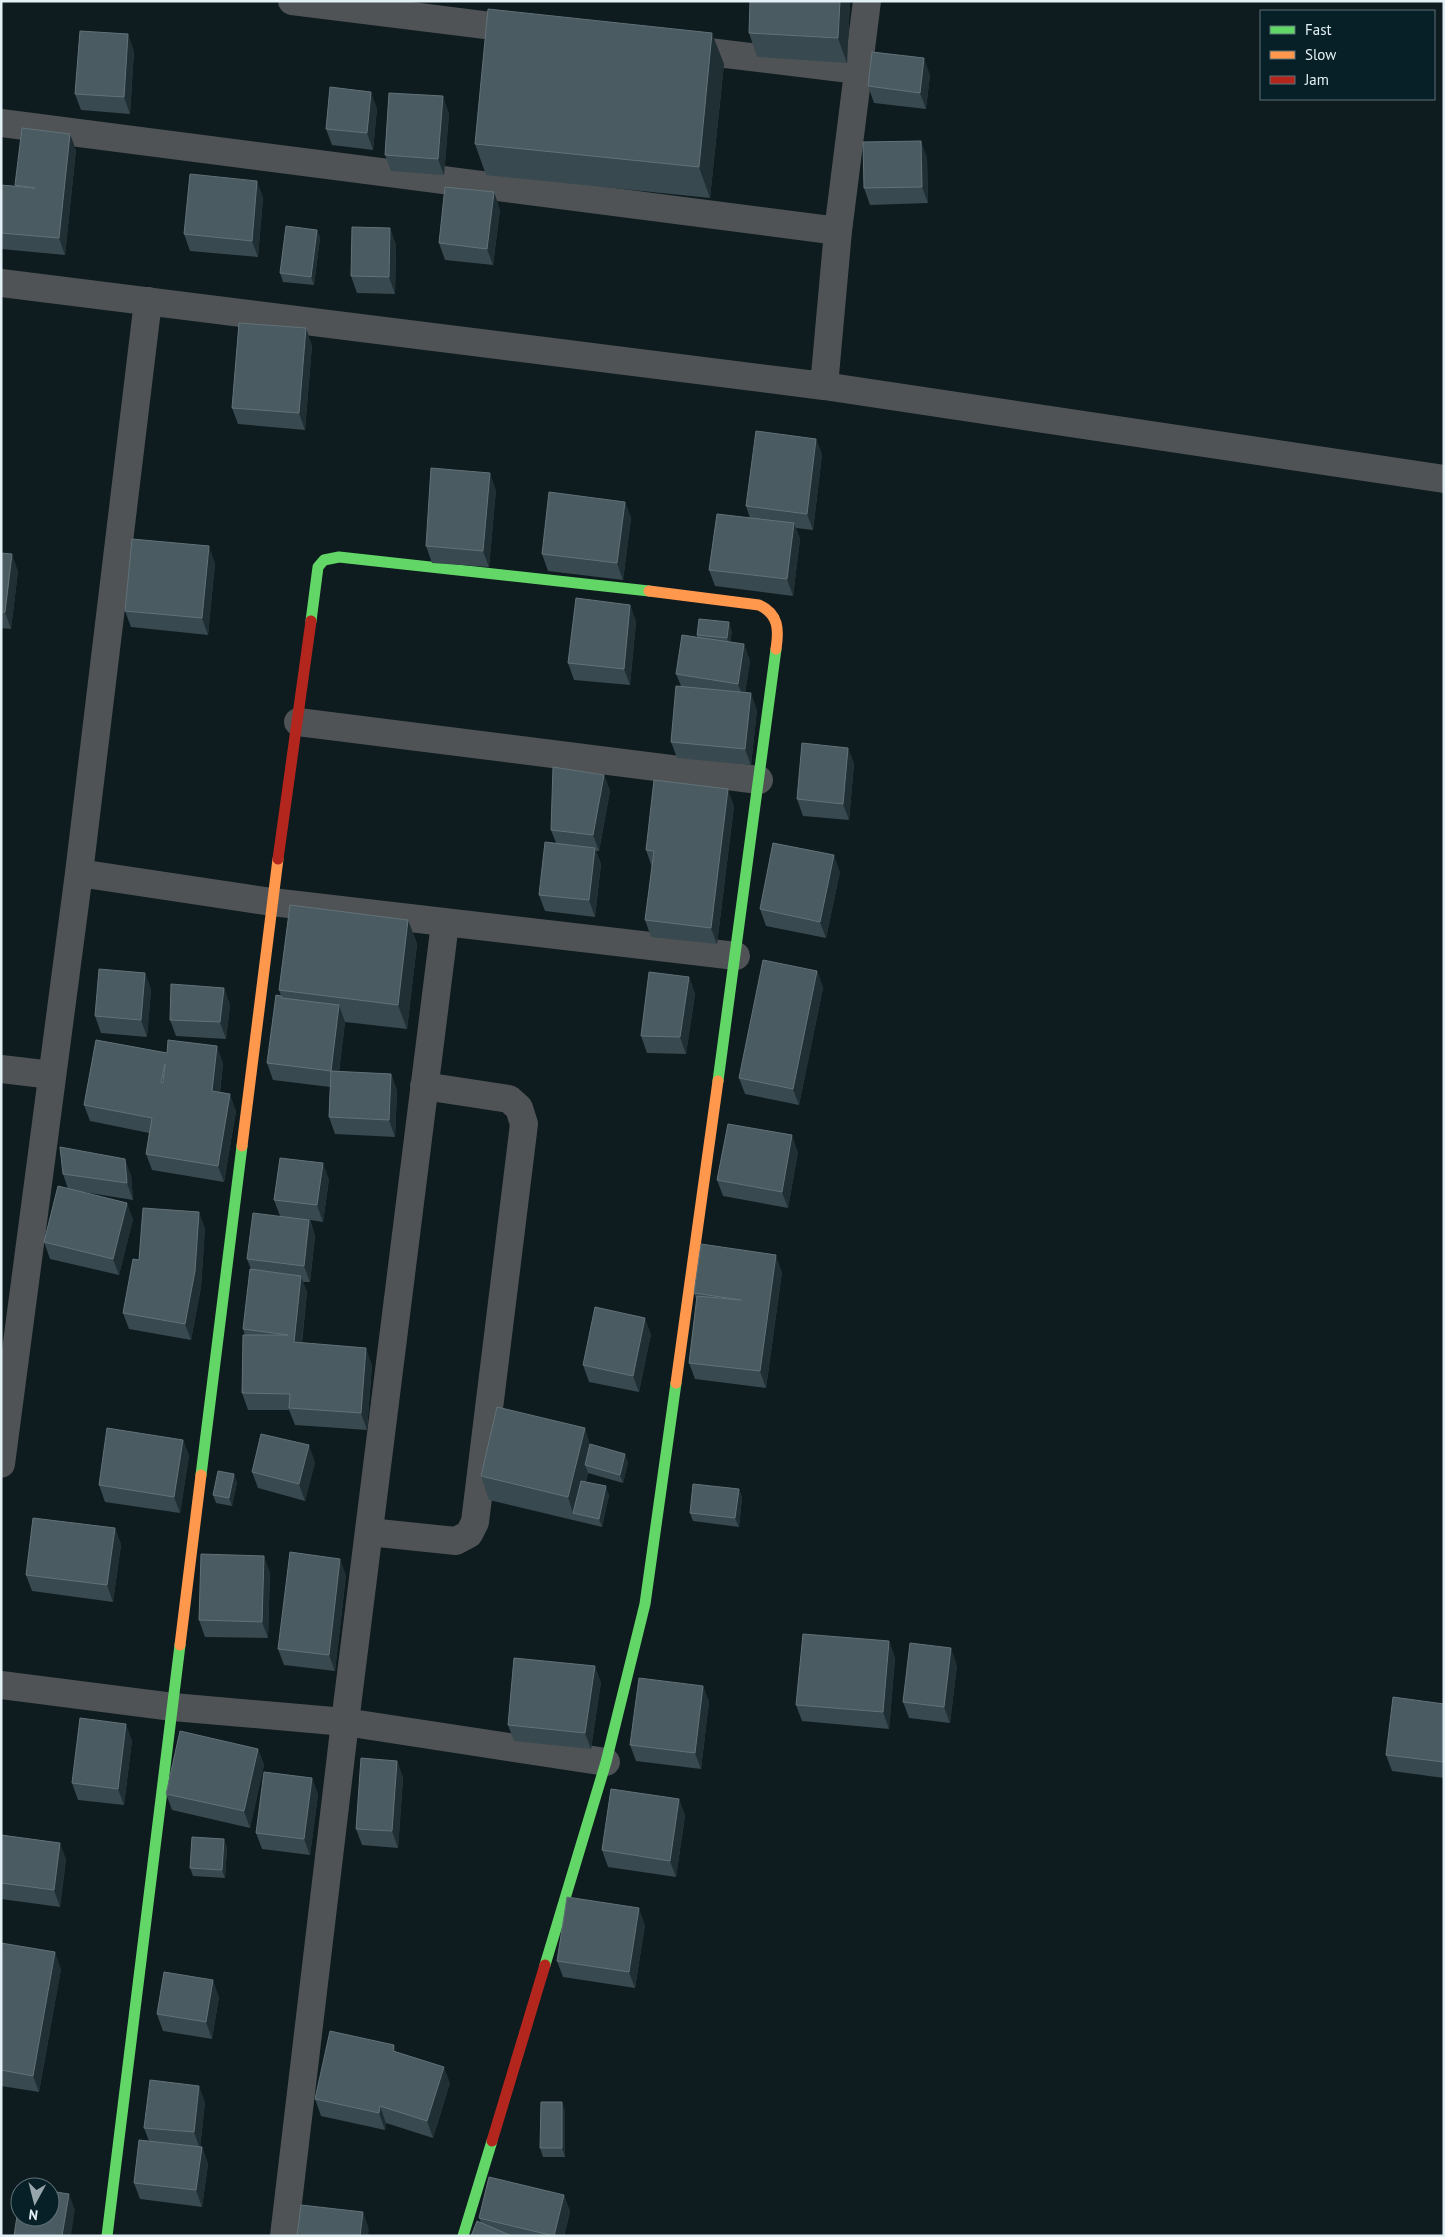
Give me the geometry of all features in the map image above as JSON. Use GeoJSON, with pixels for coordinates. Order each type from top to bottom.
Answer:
{"type":"FeatureCollection","features":[{"type":"Feature","properties":{"kind":"street"},"geometry":{"type":"LineString","coordinates":[[292,1],[546,32]]}},
{"type":"Feature","properties":{"kind":"street"},"geometry":{"type":"LineString","coordinates":[[824,386],[838,231],[867,1]]}},
{"type":"Feature","properties":{"kind":"street"},"geometry":{"type":"LineString","coordinates":[[663,46],[858,70]]}},
{"type":"Feature","properties":{"kind":"street"},"geometry":{"type":"LineString","coordinates":[[1,122],[838,231]]}},
{"type":"Feature","properties":{"kind":"street"},"geometry":{"type":"LineString","coordinates":[[1,283],[824,386],[1444,479]]}},
{"type":"Feature","properties":{"kind":"street"},"geometry":{"type":"LineString","coordinates":[[1,1464],[79,874],[148,301]]}},
{"type":"Feature","properties":{"kind":"street"},"geometry":{"type":"LineString","coordinates":[[107,2236],[272,902],[318,567],[326,559],[339,558],[754,604],[764,606],[771,612],[779,630],[654,1546],[631,1666],[606,1762],[463,2236]]}},
{"type":"Feature","properties":{"kind":"street"},"geometry":{"type":"LineString","coordinates":[[298,722],[759,780]]}},
{"type":"Feature","properties":{"kind":"street"},"geometry":{"type":"LineString","coordinates":[[79,874],[272,902],[736,956]]}},
{"type":"Feature","properties":{"kind":"street"},"geometry":{"type":"LineString","coordinates":[[284,2236],[344,1722],[445,923]]}},
{"type":"Feature","properties":{"kind":"street"},"geometry":{"type":"LineString","coordinates":[[1,1069],[52,1075]]}},
{"type":"Feature","properties":{"kind":"street"},"geometry":{"type":"LineString","coordinates":[[368,1532],[456,1541],[469,1534],[475,1522],[524,1124],[520,1108],[509,1099],[424,1086]]}},
{"type":"Feature","properties":{"kind":"street"},"geometry":{"type":"LineString","coordinates":[[1,1685],[173,1708],[344,1722],[606,1762]]}},
{"type":"Feature","properties":{"kind":"building"},"geometry":{"type":"Polygon","coordinates":[[[750,1],[840,1],[838,38],[749,33],[750,1]]]}},
{"type":"Feature","properties":{"kind":"building"},"geometry":{"type":"Polygon","coordinates":[[[488,9],[712,33],[699,167],[475,144],[488,9]]]}},
{"type":"Feature","properties":{"kind":"building"},"geometry":{"type":"Polygon","coordinates":[[[80,31],[128,34],[124,97],[75,94],[80,31]]]}},
{"type":"Feature","properties":{"kind":"building"},"geometry":{"type":"Polygon","coordinates":[[[872,52],[924,58],[920,93],[868,86],[872,52]]]}},
{"type":"Feature","properties":{"kind":"building"},"geometry":{"type":"Polygon","coordinates":[[[330,87],[371,92],[367,133],[326,129],[330,87]]]}},
{"type":"Feature","properties":{"kind":"building"},"geometry":{"type":"Polygon","coordinates":[[[389,93],[443,96],[438,159],[385,155],[389,93]]]}},
{"type":"Feature","properties":{"kind":"building"},"geometry":{"type":"Polygon","coordinates":[[[22,128],[70,134],[59,238],[1,233],[1,185],[35,188],[15,185],[22,128]]]}},
{"type":"Feature","properties":{"kind":"building"},"geometry":{"type":"Polygon","coordinates":[[[921,141],[922,187],[864,188],[863,142],[921,141]]]}},
{"type":"Feature","properties":{"kind":"building"},"geometry":{"type":"Polygon","coordinates":[[[190,174],[257,181],[252,241],[184,234],[190,174]]]}},
{"type":"Feature","properties":{"kind":"building"},"geometry":{"type":"Polygon","coordinates":[[[445,187],[494,192],[487,249],[439,243],[445,187]]]}},
{"type":"Feature","properties":{"kind":"building"},"geometry":{"type":"Polygon","coordinates":[[[286,226],[317,230],[311,277],[280,273],[286,226]]]}},
{"type":"Feature","properties":{"kind":"building"},"geometry":{"type":"Polygon","coordinates":[[[352,227],[390,228],[389,277],[351,276],[352,227]]]}},
{"type":"Feature","properties":{"kind":"building"},"geometry":{"type":"Polygon","coordinates":[[[239,323],[306,328],[299,413],[232,408],[239,323]]]}},
{"type":"Feature","properties":{"kind":"building"},"geometry":{"type":"Polygon","coordinates":[[[756,431],[816,439],[807,514],[746,506],[756,431]]]}},
{"type":"Feature","properties":{"kind":"building"},"geometry":{"type":"Polygon","coordinates":[[[431,468],[490,473],[483,551],[426,546],[431,468]]]}},
{"type":"Feature","properties":{"kind":"building"},"geometry":{"type":"Polygon","coordinates":[[[549,492],[625,502],[617,563],[542,554],[549,492]]]}},
{"type":"Feature","properties":{"kind":"building"},"geometry":{"type":"Polygon","coordinates":[[[717,514],[794,523],[787,579],[709,570],[717,514]]]}},
{"type":"Feature","properties":{"kind":"building"},"geometry":{"type":"Polygon","coordinates":[[[132,539],[209,546],[202,618],[125,611],[132,539]]]}},
{"type":"Feature","properties":{"kind":"building"},"geometry":{"type":"Polygon","coordinates":[[[1,553],[12,554],[5,612],[1,612],[1,553]]]}},
{"type":"Feature","properties":{"kind":"building"},"geometry":{"type":"Polygon","coordinates":[[[576,598],[630,605],[624,669],[568,663],[576,598]]]}},
{"type":"Feature","properties":{"kind":"building"},"geometry":{"type":"Polygon","coordinates":[[[699,619],[729,622],[727,638],[697,635],[699,619]]]}},
{"type":"Feature","properties":{"kind":"building"},"geometry":{"type":"Polygon","coordinates":[[[682,635],[744,644],[738,684],[676,674],[682,635]]]}},
{"type":"Feature","properties":{"kind":"building"},"geometry":{"type":"Polygon","coordinates":[[[676,686],[751,693],[745,749],[671,742],[676,686]]]}},
{"type":"Feature","properties":{"kind":"building"},"geometry":{"type":"Polygon","coordinates":[[[802,743],[848,748],[843,804],[797,799],[802,743]]]}},
{"type":"Feature","properties":{"kind":"building"},"geometry":{"type":"Polygon","coordinates":[[[553,767],[604,775],[593,835],[551,830],[553,767]]]}},
{"type":"Feature","properties":{"kind":"building"},"geometry":{"type":"Polygon","coordinates":[[[654,780],[728,789],[711,928],[645,920],[654,851],[646,850],[654,780]]]}},
{"type":"Feature","properties":{"kind":"building"},"geometry":{"type":"Polygon","coordinates":[[[545,842],[595,848],[589,900],[539,895],[545,842]]]}},
{"type":"Feature","properties":{"kind":"building"},"geometry":{"type":"Polygon","coordinates":[[[773,843],[834,855],[820,922],[760,909],[773,843]]]}},
{"type":"Feature","properties":{"kind":"building"},"geometry":{"type":"Polygon","coordinates":[[[290,905],[408,920],[398,1005],[279,990],[290,905]]]}},
{"type":"Feature","properties":{"kind":"building"},"geometry":{"type":"Polygon","coordinates":[[[763,960],[817,971],[793,1089],[739,1078],[763,960]]]}},
{"type":"Feature","properties":{"kind":"building"},"geometry":{"type":"Polygon","coordinates":[[[99,969],[145,973],[141,1020],[95,1016],[99,969]]]}},
{"type":"Feature","properties":{"kind":"building"},"geometry":{"type":"Polygon","coordinates":[[[649,972],[689,977],[680,1037],[641,1036],[649,972]]]}},
{"type":"Feature","properties":{"kind":"building"},"geometry":{"type":"Polygon","coordinates":[[[171,984],[224,988],[220,1022],[170,1020],[171,984]]]}},
{"type":"Feature","properties":{"kind":"building"},"geometry":{"type":"Polygon","coordinates":[[[276,995],[282,998],[339,1005],[331,1071],[267,1063],[276,995]]]}},
{"type":"Feature","properties":{"kind":"building"},"geometry":{"type":"Polygon","coordinates":[[[96,1040],[167,1053],[168,1040],[217,1046],[212,1091],[230,1094],[218,1166],[146,1154],[152,1118],[84,1105],[96,1040]],[[165,1064],[161,1082],[163,1083],[165,1064]]]}},
{"type":"Feature","properties":{"kind":"building"},"geometry":{"type":"Polygon","coordinates":[[[331,1071],[391,1074],[389,1120],[329,1117],[331,1071]]]}},
{"type":"Feature","properties":{"kind":"building"},"geometry":{"type":"Polygon","coordinates":[[[728,1124],[792,1135],[782,1192],[717,1180],[728,1124]]]}},
{"type":"Feature","properties":{"kind":"building"},"geometry":{"type":"Polygon","coordinates":[[[60,1147],[125,1159],[127,1183],[63,1174],[60,1147]]]}},
{"type":"Feature","properties":{"kind":"building"},"geometry":{"type":"Polygon","coordinates":[[[280,1158],[323,1163],[317,1205],[274,1200],[280,1158]]]}},
{"type":"Feature","properties":{"kind":"building"},"geometry":{"type":"Polygon","coordinates":[[[58,1186],[127,1203],[113,1259],[44,1242],[58,1186]]]}},
{"type":"Feature","properties":{"kind":"building"},"geometry":{"type":"Polygon","coordinates":[[[143,1208],[199,1212],[195,1271],[185,1324],[123,1313],[133,1259],[139,1260],[143,1208]]]}},
{"type":"Feature","properties":{"kind":"building"},"geometry":{"type":"Polygon","coordinates":[[[253,1213],[309,1220],[304,1266],[247,1259],[253,1213]]]}},
{"type":"Feature","properties":{"kind":"building"},"geometry":{"type":"Polygon","coordinates":[[[701,1244],[776,1255],[760,1371],[689,1363],[697,1296],[741,1300],[694,1293],[701,1244]]]}},
{"type":"Feature","properties":{"kind":"building"},"geometry":{"type":"Polygon","coordinates":[[[250,1269],[301,1276],[294,1342],[366,1348],[361,1413],[289,1408],[290,1394],[242,1393],[243,1335],[288,1335],[243,1329],[250,1269]]]}},
{"type":"Feature","properties":{"kind":"building"},"geometry":{"type":"Polygon","coordinates":[[[595,1307],[645,1318],[633,1376],[583,1365],[595,1307]]]}},
{"type":"Feature","properties":{"kind":"building"},"geometry":{"type":"Polygon","coordinates":[[[497,1407],[585,1428],[568,1497],[481,1476],[497,1407]]]}},
{"type":"Feature","properties":{"kind":"building"},"geometry":{"type":"Polygon","coordinates":[[[107,1428],[183,1440],[174,1497],[99,1485],[107,1428]]]}},
{"type":"Feature","properties":{"kind":"building"},"geometry":{"type":"Polygon","coordinates":[[[261,1434],[309,1445],[299,1484],[252,1472],[261,1434]]]}},
{"type":"Feature","properties":{"kind":"building"},"geometry":{"type":"Polygon","coordinates":[[[590,1444],[625,1454],[620,1475],[585,1465],[590,1444]]]}},
{"type":"Feature","properties":{"kind":"building"},"geometry":{"type":"Polygon","coordinates":[[[218,1471],[234,1474],[229,1498],[213,1495],[218,1471]]]}},
{"type":"Feature","properties":{"kind":"building"},"geometry":{"type":"Polygon","coordinates":[[[581,1481],[606,1486],[599,1519],[573,1513],[581,1481]]]}},
{"type":"Feature","properties":{"kind":"building"},"geometry":{"type":"Polygon","coordinates":[[[693,1484],[739,1489],[735,1518],[690,1513],[693,1484]]]}},
{"type":"Feature","properties":{"kind":"building"},"geometry":{"type":"Polygon","coordinates":[[[33,1518],[115,1528],[107,1585],[26,1575],[33,1518]]]}},
{"type":"Feature","properties":{"kind":"building"},"geometry":{"type":"Polygon","coordinates":[[[290,1552],[340,1559],[329,1655],[278,1649],[290,1552]]]}},
{"type":"Feature","properties":{"kind":"building"},"geometry":{"type":"Polygon","coordinates":[[[201,1554],[264,1556],[262,1622],[199,1620],[201,1554]]]}},
{"type":"Feature","properties":{"kind":"building"},"geometry":{"type":"Polygon","coordinates":[[[803,1634],[889,1641],[883,1712],[796,1705],[803,1634]]]}},
{"type":"Feature","properties":{"kind":"building"},"geometry":{"type":"Polygon","coordinates":[[[910,1643],[951,1648],[944,1707],[903,1702],[910,1643]]]}},
{"type":"Feature","properties":{"kind":"building"},"geometry":{"type":"Polygon","coordinates":[[[514,1658],[595,1666],[585,1733],[508,1725],[514,1658]]]}},
{"type":"Feature","properties":{"kind":"building"},"geometry":{"type":"Polygon","coordinates":[[[639,1678],[703,1686],[695,1753],[630,1745],[639,1678]]]}},
{"type":"Feature","properties":{"kind":"building"},"geometry":{"type":"Polygon","coordinates":[[[1393,1697],[1444,1704],[1444,1762],[1386,1755],[1393,1697]]]}},
{"type":"Feature","properties":{"kind":"building"},"geometry":{"type":"Polygon","coordinates":[[[80,1718],[126,1724],[118,1789],[72,1783],[80,1718]]]}},
{"type":"Feature","properties":{"kind":"building"},"geometry":{"type":"Polygon","coordinates":[[[180,1731],[258,1749],[244,1811],[166,1794],[180,1731]]]}},
{"type":"Feature","properties":{"kind":"building"},"geometry":{"type":"Polygon","coordinates":[[[361,1758],[397,1761],[392,1831],[356,1829],[361,1758]]]}},
{"type":"Feature","properties":{"kind":"building"},"geometry":{"type":"Polygon","coordinates":[[[264,1772],[312,1778],[304,1839],[256,1833],[264,1772]]]}},
{"type":"Feature","properties":{"kind":"building"},"geometry":{"type":"Polygon","coordinates":[[[611,1789],[679,1799],[670,1861],[602,1850],[611,1789]]]}},
{"type":"Feature","properties":{"kind":"building"},"geometry":{"type":"Polygon","coordinates":[[[1,1835],[60,1843],[54,1890],[1,1883],[1,1835]]]}},
{"type":"Feature","properties":{"kind":"building"},"geometry":{"type":"Polygon","coordinates":[[[192,1837],[224,1839],[222,1870],[190,1868],[192,1837]]]}},
{"type":"Feature","properties":{"kind":"building"},"geometry":{"type":"Polygon","coordinates":[[[567,1897],[639,1908],[629,1972],[557,1961],[567,1897]]]}},
{"type":"Feature","properties":{"kind":"building"},"geometry":{"type":"Polygon","coordinates":[[[1,1943],[55,1952],[33,2076],[1,2070],[1,1943]]]}},
{"type":"Feature","properties":{"kind":"building"},"geometry":{"type":"Polygon","coordinates":[[[164,1972],[213,1980],[206,2022],[157,2014],[164,1972]]]}},
{"type":"Feature","properties":{"kind":"building"},"geometry":{"type":"Polygon","coordinates":[[[330,2031],[394,2045],[393,2051],[444,2067],[427,2121],[380,2106],[379,2113],[315,2099],[330,2031]]]}},
{"type":"Feature","properties":{"kind":"building"},"geometry":{"type":"Polygon","coordinates":[[[150,2080],[199,2086],[194,2132],[144,2128],[150,2080]]]}},
{"type":"Feature","properties":{"kind":"building"},"geometry":{"type":"Polygon","coordinates":[[[541,2102],[562,2102],[562,2148],[540,2148],[541,2102]]]}},
{"type":"Feature","properties":{"kind":"building"},"geometry":{"type":"Polygon","coordinates":[[[139,2140],[202,2147],[196,2190],[134,2183],[139,2140]]]}},
{"type":"Feature","properties":{"kind":"building"},"geometry":{"type":"Polygon","coordinates":[[[489,2177],[564,2195],[554,2236],[479,2218],[489,2177]]]}},
{"type":"Feature","properties":{"kind":"building"},"geometry":{"type":"Polygon","coordinates":[[[60,2193],[69,2194],[62,2236],[14,2236],[15,2227],[60,2227],[60,2193]]]}},
{"type":"Feature","properties":{"kind":"building"},"geometry":{"type":"Polygon","coordinates":[[[301,2205],[363,2212],[360,2236],[297,2236],[301,2205]]]}},
{"type":"Feature","properties":{"kind":"building"},"geometry":{"type":"Polygon","coordinates":[[[477,2221],[512,2236],[471,2236],[477,2221]]]}},
{"type":"Feature","properties":{"kind":"traffic: fast"},"geometry":{"type":"LineString","coordinates":[[311,621],[318,567],[324,560],[339,557],[649,591]]}},
{"type":"Feature","properties":{"kind":"traffic: fast"},"geometry":{"type":"LineString","coordinates":[[718,1081],[776,649]]}},
{"type":"Feature","properties":{"kind":"traffic: fast"},"geometry":{"type":"LineString","coordinates":[[201,1475],[242,1146]]}},
{"type":"Feature","properties":{"kind":"traffic: fast"},"geometry":{"type":"LineString","coordinates":[[545,1965],[606,1762],[645,1604],[676,1383]]}},
{"type":"Feature","properties":{"kind":"traffic: fast"},"geometry":{"type":"LineString","coordinates":[[107,2236],[180,1645]]}},
{"type":"Feature","properties":{"kind":"traffic: fast"},"geometry":{"type":"LineString","coordinates":[[463,2236],[492,2141]]}},
{"type":"Feature","properties":{"kind":"traffic: slow"},"geometry":{"type":"LineString","coordinates":[[649,591],[759,605],[771,613],[776,623],[776,649]]}},
{"type":"Feature","properties":{"kind":"traffic: slow"},"geometry":{"type":"LineString","coordinates":[[242,1146],[278,859]]}},
{"type":"Feature","properties":{"kind":"traffic: slow"},"geometry":{"type":"LineString","coordinates":[[676,1383],[718,1081]]}},
{"type":"Feature","properties":{"kind":"traffic: slow"},"geometry":{"type":"LineString","coordinates":[[180,1645],[201,1475]]}},
{"type":"Feature","properties":{"kind":"traffic: jam"},"geometry":{"type":"LineString","coordinates":[[278,859],[311,621]]}},
{"type":"Feature","properties":{"kind":"traffic: jam"},"geometry":{"type":"LineString","coordinates":[[492,2141],[545,1965]]}}]}
